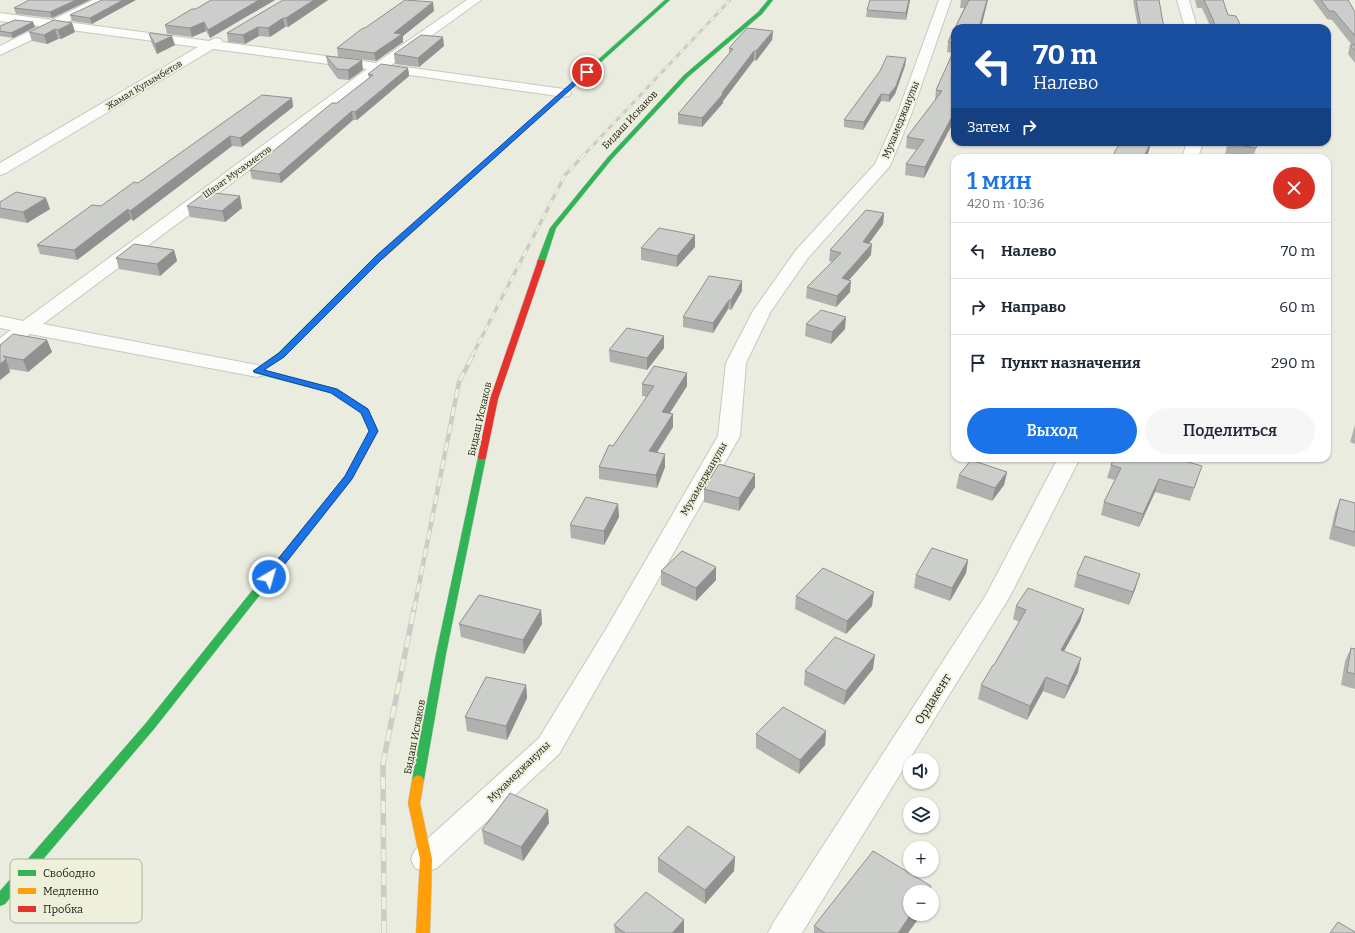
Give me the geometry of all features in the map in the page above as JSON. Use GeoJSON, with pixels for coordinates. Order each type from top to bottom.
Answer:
{"type":"FeatureCollection","features":[{"type":"Feature","properties":{"kind":"street"},"geometry":{"type":"LineString","coordinates":[[0,51],[102,0]]}},
{"type":"Feature","properties":{"kind":"street","name":"Шазат Мусахметов"},"geometry":{"type":"LineString","coordinates":[[0,347],[379,67],[475,0]]}},
{"type":"Feature","properties":{"kind":"street"},"geometry":{"type":"LineString","coordinates":[[257,371],[281,355],[378,258],[668,0]]}},
{"type":"Feature","properties":{"kind":"street","name":"Бидаш Искаков"},"geometry":{"type":"LineString","coordinates":[[423,933],[426,859],[414,803],[441,654],[494,399],[553,228],[610,158],[686,76],[760,13],[771,0]]}},
{"type":"Feature","properties":{"kind":"street","name":"Мухамеджанулы"},"geometry":{"type":"LineString","coordinates":[[426,859],[549,746],[553,740],[729,436],[736,363],[762,311],[802,254],[882,166],[904,115],[945,0]]}},
{"type":"Feature","properties":{"kind":"street"},"geometry":{"type":"LineString","coordinates":[[1183,0],[1190,24]]}},
{"type":"Feature","properties":{"kind":"street"},"geometry":{"type":"LineString","coordinates":[[0,17],[211,44],[564,93]]}},
{"type":"Feature","properties":{"kind":"street","name":"Жамал Кулымбетов"},"geometry":{"type":"LineString","coordinates":[[0,170],[230,33]]}},
{"type":"Feature","properties":{"kind":"street"},"geometry":{"type":"LineString","coordinates":[[0,322],[257,371],[334,391],[365,411],[374,431],[349,477],[150,726],[35,859]]}},
{"type":"Feature","properties":{"kind":"street","name":"Ордакент"},"geometry":{"type":"LineString","coordinates":[[784,933],[997,598],[1067,462]]}},
{"type":"Feature","properties":{"kind":"street"},"geometry":{"type":"LineString","coordinates":[[0,900],[10,888]]}},
{"type":"Feature","properties":{"kind":"building"},"geometry":{"type":"Polygon","coordinates":[[[29,0],[76,0],[50,12],[14,8],[29,0]]]}},
{"type":"Feature","properties":{"kind":"building"},"geometry":{"type":"Polygon","coordinates":[[[102,0],[123,0],[90,18],[70,15],[102,0]]]}},
{"type":"Feature","properties":{"kind":"building"},"geometry":{"type":"Polygon","coordinates":[[[211,0],[259,0],[208,30],[204,22],[190,28],[165,25],[192,9],[196,9],[211,0]]]}},
{"type":"Feature","properties":{"kind":"building"},"geometry":{"type":"Polygon","coordinates":[[[283,0],[314,0],[268,28],[258,27],[243,35],[227,33],[283,0]]]}},
{"type":"Feature","properties":{"kind":"building"},"geometry":{"type":"Polygon","coordinates":[[[405,0],[433,2],[394,33],[402,34],[374,53],[337,48],[363,28],[405,0]]]}},
{"type":"Feature","properties":{"kind":"building"},"geometry":{"type":"Polygon","coordinates":[[[870,0],[909,0],[906,13],[867,10],[870,0]]]}},
{"type":"Feature","properties":{"kind":"building"},"geometry":{"type":"Polygon","coordinates":[[[969,0],[987,0],[980,24],[957,24],[969,0]]]}},
{"type":"Feature","properties":{"kind":"building"},"geometry":{"type":"Polygon","coordinates":[[[1136,0],[1159,0],[1163,24],[1140,24],[1136,0]]]}},
{"type":"Feature","properties":{"kind":"building"},"geometry":{"type":"Polygon","coordinates":[[[1204,0],[1223,0],[1228,15],[1236,16],[1240,24],[1215,24],[1204,0]]]}},
{"type":"Feature","properties":{"kind":"building"},"geometry":{"type":"Polygon","coordinates":[[[1321,0],[1348,0],[1355,12],[1355,36],[1334,11],[1329,11],[1321,0]]]}},
{"type":"Feature","properties":{"kind":"building"},"geometry":{"type":"Polygon","coordinates":[[[15,20],[33,22],[11,33],[0,31],[0,26],[15,20]]]}},
{"type":"Feature","properties":{"kind":"building"},"geometry":{"type":"Polygon","coordinates":[[[54,20],[72,23],[44,35],[29,32],[54,20]]]}},
{"type":"Feature","properties":{"kind":"building"},"geometry":{"type":"Polygon","coordinates":[[[747,28],[773,31],[756,51],[754,51],[722,93],[723,94],[702,118],[678,114],[733,49],[729,48],[747,28]]]}},
{"type":"Feature","properties":{"kind":"building"},"geometry":{"type":"Polygon","coordinates":[[[149,34],[172,36],[155,44],[149,34]]]}},
{"type":"Feature","properties":{"kind":"building"},"geometry":{"type":"Polygon","coordinates":[[[421,35],[443,37],[418,58],[394,54],[421,35]]]}},
{"type":"Feature","properties":{"kind":"building"},"geometry":{"type":"Polygon","coordinates":[[[1350,45],[1355,45],[1355,51],[1350,45]]]}},
{"type":"Feature","properties":{"kind":"building"},"geometry":{"type":"Polygon","coordinates":[[[326,56],[362,60],[348,70],[337,69],[326,56]]]}},
{"type":"Feature","properties":{"kind":"building"},"geometry":{"type":"Polygon","coordinates":[[[887,56],[906,58],[896,86],[889,95],[881,94],[864,122],[844,120],[880,71],[887,56]]]}},
{"type":"Feature","properties":{"kind":"building"},"geometry":{"type":"Polygon","coordinates":[[[951,57],[951,118],[925,167],[906,164],[924,140],[907,137],[942,91],[936,90],[951,57]]]}},
{"type":"Feature","properties":{"kind":"building"},"geometry":{"type":"Polygon","coordinates":[[[381,64],[408,68],[355,112],[352,111],[279,174],[250,170],[332,103],[337,103],[373,75],[368,74],[381,64]]]}},
{"type":"Feature","properties":{"kind":"building"},"geometry":{"type":"Polygon","coordinates":[[[262,95],[292,98],[240,138],[230,136],[130,211],[128,209],[74,250],[37,245],[92,205],[101,206],[134,182],[138,183],[262,95]]]}},
{"type":"Feature","properties":{"kind":"building"},"geometry":{"type":"Polygon","coordinates":[[[1118,146],[1149,146],[1145,154],[1114,154],[1118,146]]]}},
{"type":"Feature","properties":{"kind":"building"},"geometry":{"type":"Polygon","coordinates":[[[1245,146],[1257,146],[1256,148],[1245,146]]]}},
{"type":"Feature","properties":{"kind":"building"},"geometry":{"type":"Polygon","coordinates":[[[16,192],[46,198],[23,212],[0,208],[0,202],[16,192]]]}},
{"type":"Feature","properties":{"kind":"building"},"geometry":{"type":"Polygon","coordinates":[[[206,192],[240,196],[222,211],[187,206],[206,192]]]}},
{"type":"Feature","properties":{"kind":"building"},"geometry":{"type":"Polygon","coordinates":[[[866,210],[884,213],[863,242],[872,244],[842,278],[851,281],[837,296],[807,287],[841,253],[830,250],[866,210]]]}},
{"type":"Feature","properties":{"kind":"building"},"geometry":{"type":"Polygon","coordinates":[[[659,228],[695,235],[677,256],[641,248],[659,228]]]}},
{"type":"Feature","properties":{"kind":"building"},"geometry":{"type":"Polygon","coordinates":[[[134,244],[174,250],[157,264],[116,258],[134,244]]]}},
{"type":"Feature","properties":{"kind":"building"},"geometry":{"type":"Polygon","coordinates":[[[709,276],[742,281],[731,300],[729,300],[713,323],[683,317],[709,276]]]}},
{"type":"Feature","properties":{"kind":"building"},"geometry":{"type":"Polygon","coordinates":[[[821,310],[846,317],[832,332],[806,324],[821,310]]]}},
{"type":"Feature","properties":{"kind":"building"},"geometry":{"type":"Polygon","coordinates":[[[627,328],[664,336],[647,358],[609,350],[627,328]]]}},
{"type":"Feature","properties":{"kind":"building"},"geometry":{"type":"Polygon","coordinates":[[[13,334],[47,340],[23,360],[3,356],[6,359],[0,364],[0,345],[13,334]]]}},
{"type":"Feature","properties":{"kind":"building"},"geometry":{"type":"Polygon","coordinates":[[[654,366],[687,373],[662,412],[673,414],[649,451],[665,454],[656,475],[599,467],[609,445],[613,446],[654,386],[642,384],[654,366]]]}},
{"type":"Feature","properties":{"kind":"building"},"geometry":{"type":"Polygon","coordinates":[[[969,462],[977,462],[1007,472],[995,488],[959,475],[969,462]]]}},
{"type":"Feature","properties":{"kind":"building"},"geometry":{"type":"Polygon","coordinates":[[[1112,462],[1188,462],[1202,466],[1194,488],[1159,479],[1143,514],[1104,502],[1121,468],[1111,465],[1112,462]]]}},
{"type":"Feature","properties":{"kind":"building"},"geometry":{"type":"Polygon","coordinates":[[[719,464],[755,474],[739,498],[704,489],[719,464]]]}},
{"type":"Feature","properties":{"kind":"building"},"geometry":{"type":"Polygon","coordinates":[[[586,497],[618,504],[604,531],[570,525],[586,497]]]}},
{"type":"Feature","properties":{"kind":"building"},"geometry":{"type":"Polygon","coordinates":[[[1340,499],[1355,503],[1355,532],[1334,526],[1340,499]]]}},
{"type":"Feature","properties":{"kind":"building"},"geometry":{"type":"Polygon","coordinates":[[[932,548],[968,560],[952,588],[916,575],[932,548]]]}},
{"type":"Feature","properties":{"kind":"building"},"geometry":{"type":"Polygon","coordinates":[[[682,551],[716,567],[696,588],[661,571],[682,551]]]}},
{"type":"Feature","properties":{"kind":"building"},"geometry":{"type":"Polygon","coordinates":[[[1085,556],[1140,574],[1133,592],[1077,574],[1085,556]]]}},
{"type":"Feature","properties":{"kind":"building"},"geometry":{"type":"Polygon","coordinates":[[[823,568],[874,592],[847,621],[796,596],[823,568]]]}},
{"type":"Feature","properties":{"kind":"building"},"geometry":{"type":"Polygon","coordinates":[[[1028,588],[1084,609],[1061,650],[1081,658],[1068,686],[1046,677],[1030,706],[981,685],[1026,610],[1016,606],[1028,588]]]}},
{"type":"Feature","properties":{"kind":"building"},"geometry":{"type":"Polygon","coordinates":[[[479,595],[541,610],[523,640],[459,624],[479,595]]]}},
{"type":"Feature","properties":{"kind":"building"},"geometry":{"type":"Polygon","coordinates":[[[835,637],[875,655],[846,691],[805,671],[835,637]]]}},
{"type":"Feature","properties":{"kind":"building"},"geometry":{"type":"Polygon","coordinates":[[[1351,648],[1355,649],[1355,674],[1347,672],[1351,648]]]}},
{"type":"Feature","properties":{"kind":"building"},"geometry":{"type":"Polygon","coordinates":[[[486,677],[526,685],[506,726],[465,717],[486,677]]]}},
{"type":"Feature","properties":{"kind":"building"},"geometry":{"type":"Polygon","coordinates":[[[783,707],[826,731],[800,760],[756,734],[783,707]]]}},
{"type":"Feature","properties":{"kind":"building"},"geometry":{"type":"Polygon","coordinates":[[[510,793],[548,810],[521,847],[482,830],[510,793]]]}},
{"type":"Feature","properties":{"kind":"building"},"geometry":{"type":"Polygon","coordinates":[[[688,826],[735,857],[705,890],[658,858],[688,826]]]}},
{"type":"Feature","properties":{"kind":"building"},"geometry":{"type":"Polygon","coordinates":[[[873,851],[903,869],[903,877],[916,877],[929,885],[903,885],[903,921],[906,921],[898,933],[825,933],[814,926],[873,851]]]}},
{"type":"Feature","properties":{"kind":"building"},"geometry":{"type":"Polygon","coordinates":[[[646,892],[684,920],[672,933],[625,933],[614,925],[646,892]]]}},
{"type":"Feature","properties":{"kind":"building"},"geometry":{"type":"Polygon","coordinates":[[[1338,922],[1355,932],[1355,933],[1330,933],[1338,922]]]}},
{"type":"Feature","properties":{"kind":"railway"},"geometry":{"type":"LineString","coordinates":[[582,157],[730,0]]}},
{"type":"Feature","properties":{"kind":"railway"},"geometry":{"type":"LineString","coordinates":[[472,356],[565,175],[583,156]]}},
{"type":"Feature","properties":{"kind":"railway"},"geometry":{"type":"LineString","coordinates":[[414,610],[459,382],[473,355]]}},
{"type":"Feature","properties":{"kind":"railway"},"geometry":{"type":"LineString","coordinates":[[384,933],[383,763],[414,609]]}},
{"type":"Feature","properties":{"kind":"traffic: fast"},"geometry":{"type":"LineString","coordinates":[[500,150],[668,0]]}},
{"type":"Feature","properties":{"kind":"traffic: fast"},"geometry":{"type":"LineString","coordinates":[[541,262],[553,228],[610,158],[686,76],[760,13],[771,0]]}},
{"type":"Feature","properties":{"kind":"traffic: fast"},"geometry":{"type":"LineString","coordinates":[[360,456],[374,431],[365,411],[334,391],[257,371],[281,355],[380,257]]}},
{"type":"Feature","properties":{"kind":"traffic: fast"},"geometry":{"type":"LineString","coordinates":[[418,780],[441,654],[482,457]]}},
{"type":"Feature","properties":{"kind":"traffic: fast"},"geometry":{"type":"LineString","coordinates":[[35,859],[150,726],[259,589]]}},
{"type":"Feature","properties":{"kind":"traffic: fast"},"geometry":{"type":"LineString","coordinates":[[0,900],[10,888]]}},
{"type":"Feature","properties":{"kind":"traffic: slow"},"geometry":{"type":"LineString","coordinates":[[380,257],[500,150]]}},
{"type":"Feature","properties":{"kind":"traffic: slow"},"geometry":{"type":"LineString","coordinates":[[418,780],[414,803],[426,859],[423,933]]}},
{"type":"Feature","properties":{"kind":"traffic: jam"},"geometry":{"type":"LineString","coordinates":[[482,457],[494,399],[541,262]]}},
{"type":"Feature","properties":{"kind":"traffic: jam"},"geometry":{"type":"LineString","coordinates":[[259,589],[349,477],[360,456]]}},
{"type":"Feature","properties":{"kind":"route"},"geometry":{"type":"LineString","coordinates":[[269,577],[349,477],[374,431],[365,411],[334,391],[257,371],[281,355],[378,258],[587,72]]}}]}
